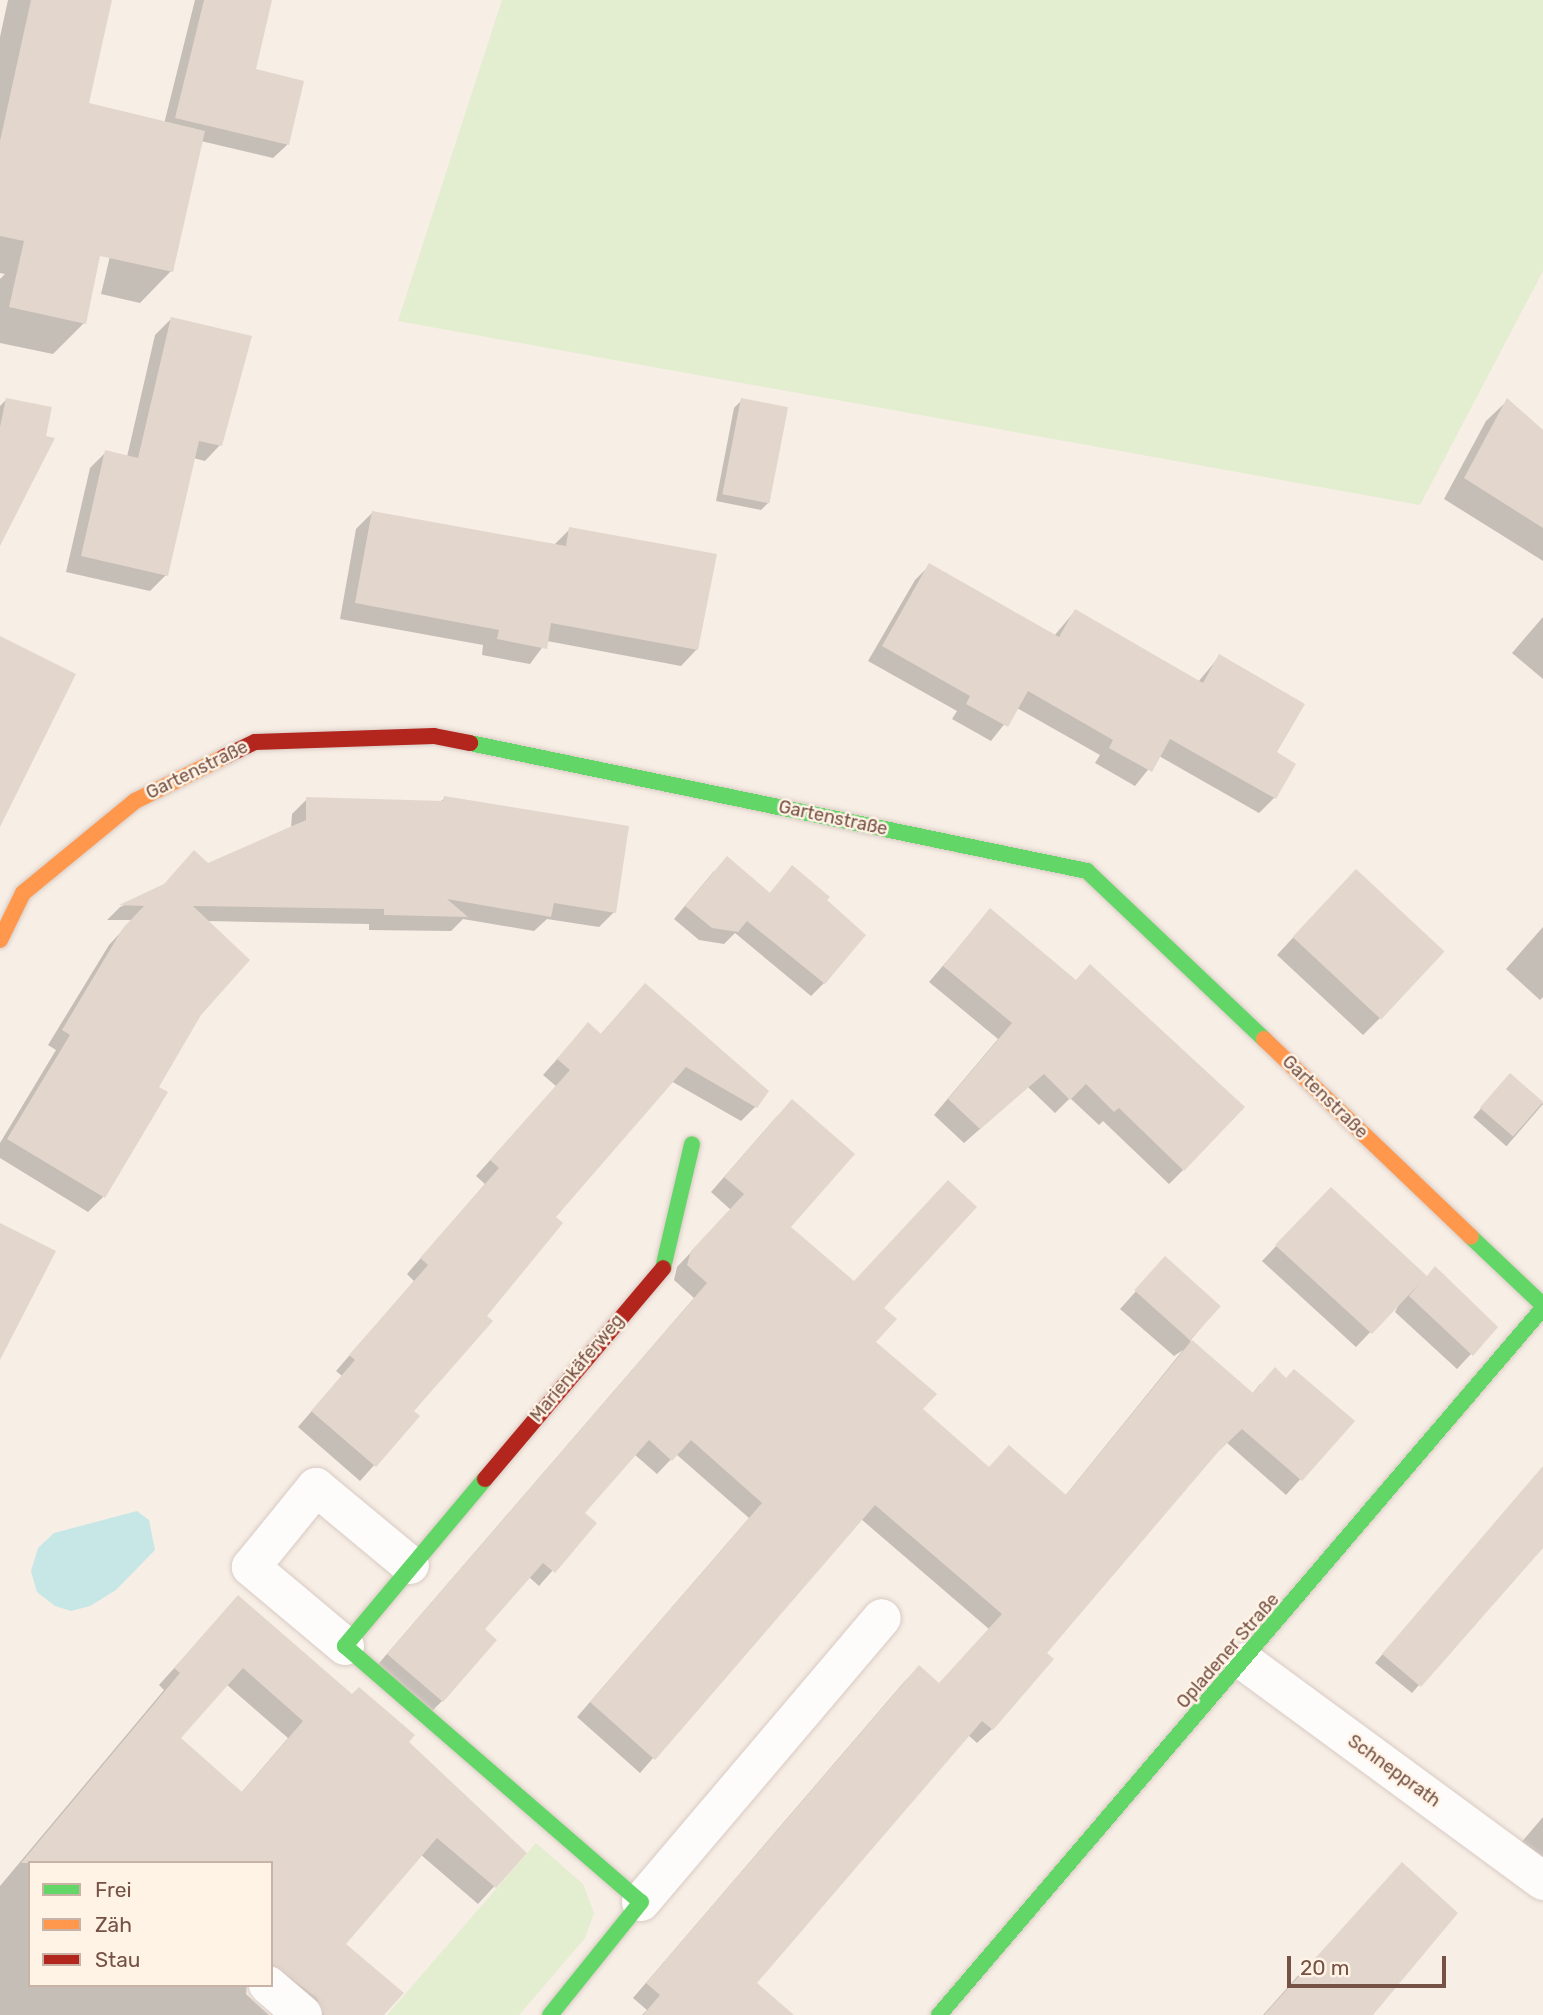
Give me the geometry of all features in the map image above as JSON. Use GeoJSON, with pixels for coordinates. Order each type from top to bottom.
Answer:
{"type":"FeatureCollection","features":[{"type":"Feature","properties":{"kind":"street","name":"Gartenstraße"},"geometry":{"type":"LineString","coordinates":[[11,892],[135,800],[255,742],[433,736],[1087,871],[1543,1307]]}},
{"type":"Feature","properties":{"kind":"street"},"geometry":{"type":"LineString","coordinates":[[0,940],[11,892]]}},
{"type":"Feature","properties":{"kind":"street","name":"Marienkäferweg"},"geometry":{"type":"LineString","coordinates":[[345,1646],[410,1565],[665,1265],[692,1144]]}},
{"type":"Feature","properties":{"kind":"street","name":"Opladener Straße"},"geometry":{"type":"LineString","coordinates":[[939,2015],[1245,1662],[1543,1307]]}},
{"type":"Feature","properties":{"kind":"street"},"geometry":{"type":"LineString","coordinates":[[410,1565],[316,1487],[251,1567],[641,1902]]}},
{"type":"Feature","properties":{"kind":"street"},"geometry":{"type":"LineString","coordinates":[[550,2015],[641,1902],[882,1618]]}},
{"type":"Feature","properties":{"kind":"street","name":"Schnepprath"},"geometry":{"type":"LineString","coordinates":[[1245,1662],[1543,1881]]}},
{"type":"Feature","properties":{"kind":"street"},"geometry":{"type":"LineString","coordinates":[[270,1987],[303,2015]]}},
{"type":"Feature","properties":{"kind":"green space"},"geometry":{"type":"Polygon","coordinates":[[[502,0],[1543,0],[1543,271],[1420,505],[398,321],[502,0]]]}},
{"type":"Feature","properties":{"kind":"green space"},"geometry":{"type":"Polygon","coordinates":[[[536,1843],[583,1884],[594,1913],[585,1938],[519,2015],[387,2015],[536,1843]]]}},
{"type":"Feature","properties":{"kind":"water"},"geometry":{"type":"Polygon","coordinates":[[[137,1511],[149,1520],[155,1550],[116,1590],[90,1606],[71,1611],[55,1606],[37,1592],[31,1571],[38,1548],[54,1533],[137,1511]]]}},
{"type":"Feature","properties":{"kind":"building"},"geometry":{"type":"Polygon","coordinates":[[[31,0],[112,0],[89,103],[205,131],[173,272],[100,256],[86,324],[9,307],[24,241],[0,236],[0,141],[31,0]]]}},
{"type":"Feature","properties":{"kind":"building"},"geometry":{"type":"Polygon","coordinates":[[[204,0],[272,0],[256,69],[304,81],[289,145],[175,118],[204,0]]]}},
{"type":"Feature","properties":{"kind":"building"},"geometry":{"type":"Polygon","coordinates":[[[171,317],[252,336],[222,446],[199,441],[168,576],[81,556],[105,450],[138,458],[171,317]]]}},
{"type":"Feature","properties":{"kind":"building"},"geometry":{"type":"Polygon","coordinates":[[[6,398],[52,407],[46,436],[55,438],[0,546],[0,427],[6,398]]]}},
{"type":"Feature","properties":{"kind":"building"},"geometry":{"type":"Polygon","coordinates":[[[741,398],[788,407],[769,503],[722,494],[741,398]]]}},
{"type":"Feature","properties":{"kind":"building"},"geometry":{"type":"Polygon","coordinates":[[[1507,398],[1543,430],[1543,528],[1464,478],[1507,398]]]}},
{"type":"Feature","properties":{"kind":"building"},"geometry":{"type":"Polygon","coordinates":[[[372,511],[566,546],[569,527],[717,554],[698,650],[551,623],[547,649],[497,639],[499,630],[355,603],[372,511]]]}},
{"type":"Feature","properties":{"kind":"building"},"geometry":{"type":"Polygon","coordinates":[[[929,563],[1059,637],[1075,609],[1203,683],[1219,654],[1305,704],[1277,752],[1296,764],[1276,799],[1170,739],[1152,772],[1109,748],[1113,740],[1028,691],[1008,727],[966,704],[970,696],[882,646],[929,563]]]}},
{"type":"Feature","properties":{"kind":"building"},"geometry":{"type":"Polygon","coordinates":[[[0,636],[76,674],[0,827],[0,636]]]}},
{"type":"Feature","properties":{"kind":"building"},"geometry":{"type":"Polygon","coordinates":[[[444,796],[629,826],[616,913],[554,903],[551,917],[447,899],[468,917],[384,915],[384,909],[193,906],[250,960],[201,1015],[159,1087],[168,1092],[105,1198],[7,1139],[70,1035],[62,1030],[123,928],[144,906],[119,905],[164,884],[194,850],[208,863],[306,820],[306,797],[443,801],[444,796]]]}},
{"type":"Feature","properties":{"kind":"building"},"geometry":{"type":"Polygon","coordinates":[[[727,856],[770,893],[792,865],[830,897],[827,900],[866,935],[825,984],[747,921],[738,932],[712,928],[685,906],[727,856]]]}},
{"type":"Feature","properties":{"kind":"building"},"geometry":{"type":"Polygon","coordinates":[[[1356,869],[1444,952],[1381,1020],[1293,937],[1356,869]]]}},
{"type":"Feature","properties":{"kind":"building"},"geometry":{"type":"Polygon","coordinates":[[[990,908],[1076,980],[1090,964],[1245,1107],[1184,1171],[1119,1108],[1114,1112],[1086,1084],[1070,1100],[1044,1074],[980,1129],[948,1099],[1012,1023],[943,966],[990,908]]]}},
{"type":"Feature","properties":{"kind":"building"},"geometry":{"type":"Polygon","coordinates":[[[645,983],[769,1091],[757,1108],[686,1067],[556,1217],[563,1223],[487,1316],[493,1321],[414,1411],[420,1416],[376,1467],[311,1411],[355,1360],[349,1355],[428,1265],[420,1258],[499,1168],[490,1160],[570,1070],[557,1059],[588,1022],[601,1034],[645,983]]]}},
{"type":"Feature","properties":{"kind":"building"},"geometry":{"type":"Polygon","coordinates":[[[1510,1073],[1543,1102],[1513,1137],[1480,1108],[1510,1073]]]}},
{"type":"Feature","properties":{"kind":"building"},"geometry":{"type":"Polygon","coordinates":[[[792,1099],[855,1154],[791,1227],[854,1281],[948,1180],[977,1207],[884,1308],[897,1319],[876,1342],[937,1394],[923,1409],[989,1467],[1009,1445],[1066,1495],[1192,1340],[1253,1393],[1275,1367],[1286,1378],[1294,1369],[1355,1421],[1302,1481],[1242,1429],[1218,1452],[1047,1653],[1054,1659],[993,1730],[982,1721],[757,1983],[794,2015],[643,2015],[660,1995],[646,1983],[919,1665],[939,1683],[1002,1614],[875,1505],[655,1760],[590,1702],[762,1503],[691,1440],[672,1461],[649,1440],[585,1513],[597,1523],[555,1573],[543,1563],[485,1629],[497,1640],[443,1702],[387,1654],[707,1283],[687,1265],[691,1251],[744,1194],[724,1177],[792,1099]]]}},
{"type":"Feature","properties":{"kind":"building"},"geometry":{"type":"Polygon","coordinates":[[[1331,1187],[1427,1276],[1435,1266],[1498,1327],[1473,1356],[1409,1296],[1420,1283],[1372,1334],[1275,1245],[1331,1187]]]}},
{"type":"Feature","properties":{"kind":"building"},"geometry":{"type":"Polygon","coordinates":[[[0,1223],[56,1251],[0,1360],[0,1223]]]}},
{"type":"Feature","properties":{"kind":"building"},"geometry":{"type":"Polygon","coordinates":[[[1165,1256],[1221,1306],[1190,1340],[1134,1290],[1165,1256]]]}},
{"type":"Feature","properties":{"kind":"building"},"geometry":{"type":"Polygon","coordinates":[[[1543,1466],[1543,1548],[1421,1687],[1382,1654],[1543,1466]]]}},
{"type":"Feature","properties":{"kind":"building"},"geometry":{"type":"Polygon","coordinates":[[[238,1595],[352,1694],[359,1687],[415,1735],[409,1742],[527,1853],[496,1888],[437,1838],[346,1944],[404,1993],[384,2015],[324,2015],[317,1998],[273,1965],[273,1861],[21,1863],[180,1673],[174,1668],[238,1595]],[[243,1668],[181,1738],[242,1792],[303,1721],[243,1668]]]}},
{"type":"Feature","properties":{"kind":"building"},"geometry":{"type":"Polygon","coordinates":[[[1402,1862],[1458,1913],[1373,2015],[1264,2015],[1402,1862]]]}},
{"type":"Feature","properties":{"kind":"traffic: fast"},"geometry":{"type":"LineString","coordinates":[[470,743],[1087,871],[1264,1039]]}},
{"type":"Feature","properties":{"kind":"traffic: fast"},"geometry":{"type":"LineString","coordinates":[[663,1268],[692,1144]]}},
{"type":"Feature","properties":{"kind":"traffic: fast"},"geometry":{"type":"LineString","coordinates":[[1471,1237],[1543,1305]]}},
{"type":"Feature","properties":{"kind":"traffic: fast"},"geometry":{"type":"LineString","coordinates":[[939,2015],[1543,1308]]}},
{"type":"Feature","properties":{"kind":"traffic: fast"},"geometry":{"type":"LineString","coordinates":[[485,1479],[345,1646],[641,1902],[550,2015]]}},
{"type":"Feature","properties":{"kind":"traffic: slow"},"geometry":{"type":"LineString","coordinates":[[0,940],[23,893],[135,801],[224,757]]}},
{"type":"Feature","properties":{"kind":"traffic: slow"},"geometry":{"type":"LineString","coordinates":[[1264,1039],[1471,1237]]}},
{"type":"Feature","properties":{"kind":"traffic: jam"},"geometry":{"type":"LineString","coordinates":[[224,757],[255,742],[434,736],[470,743]]}},
{"type":"Feature","properties":{"kind":"traffic: jam"},"geometry":{"type":"LineString","coordinates":[[485,1479],[663,1268]]}}]}
